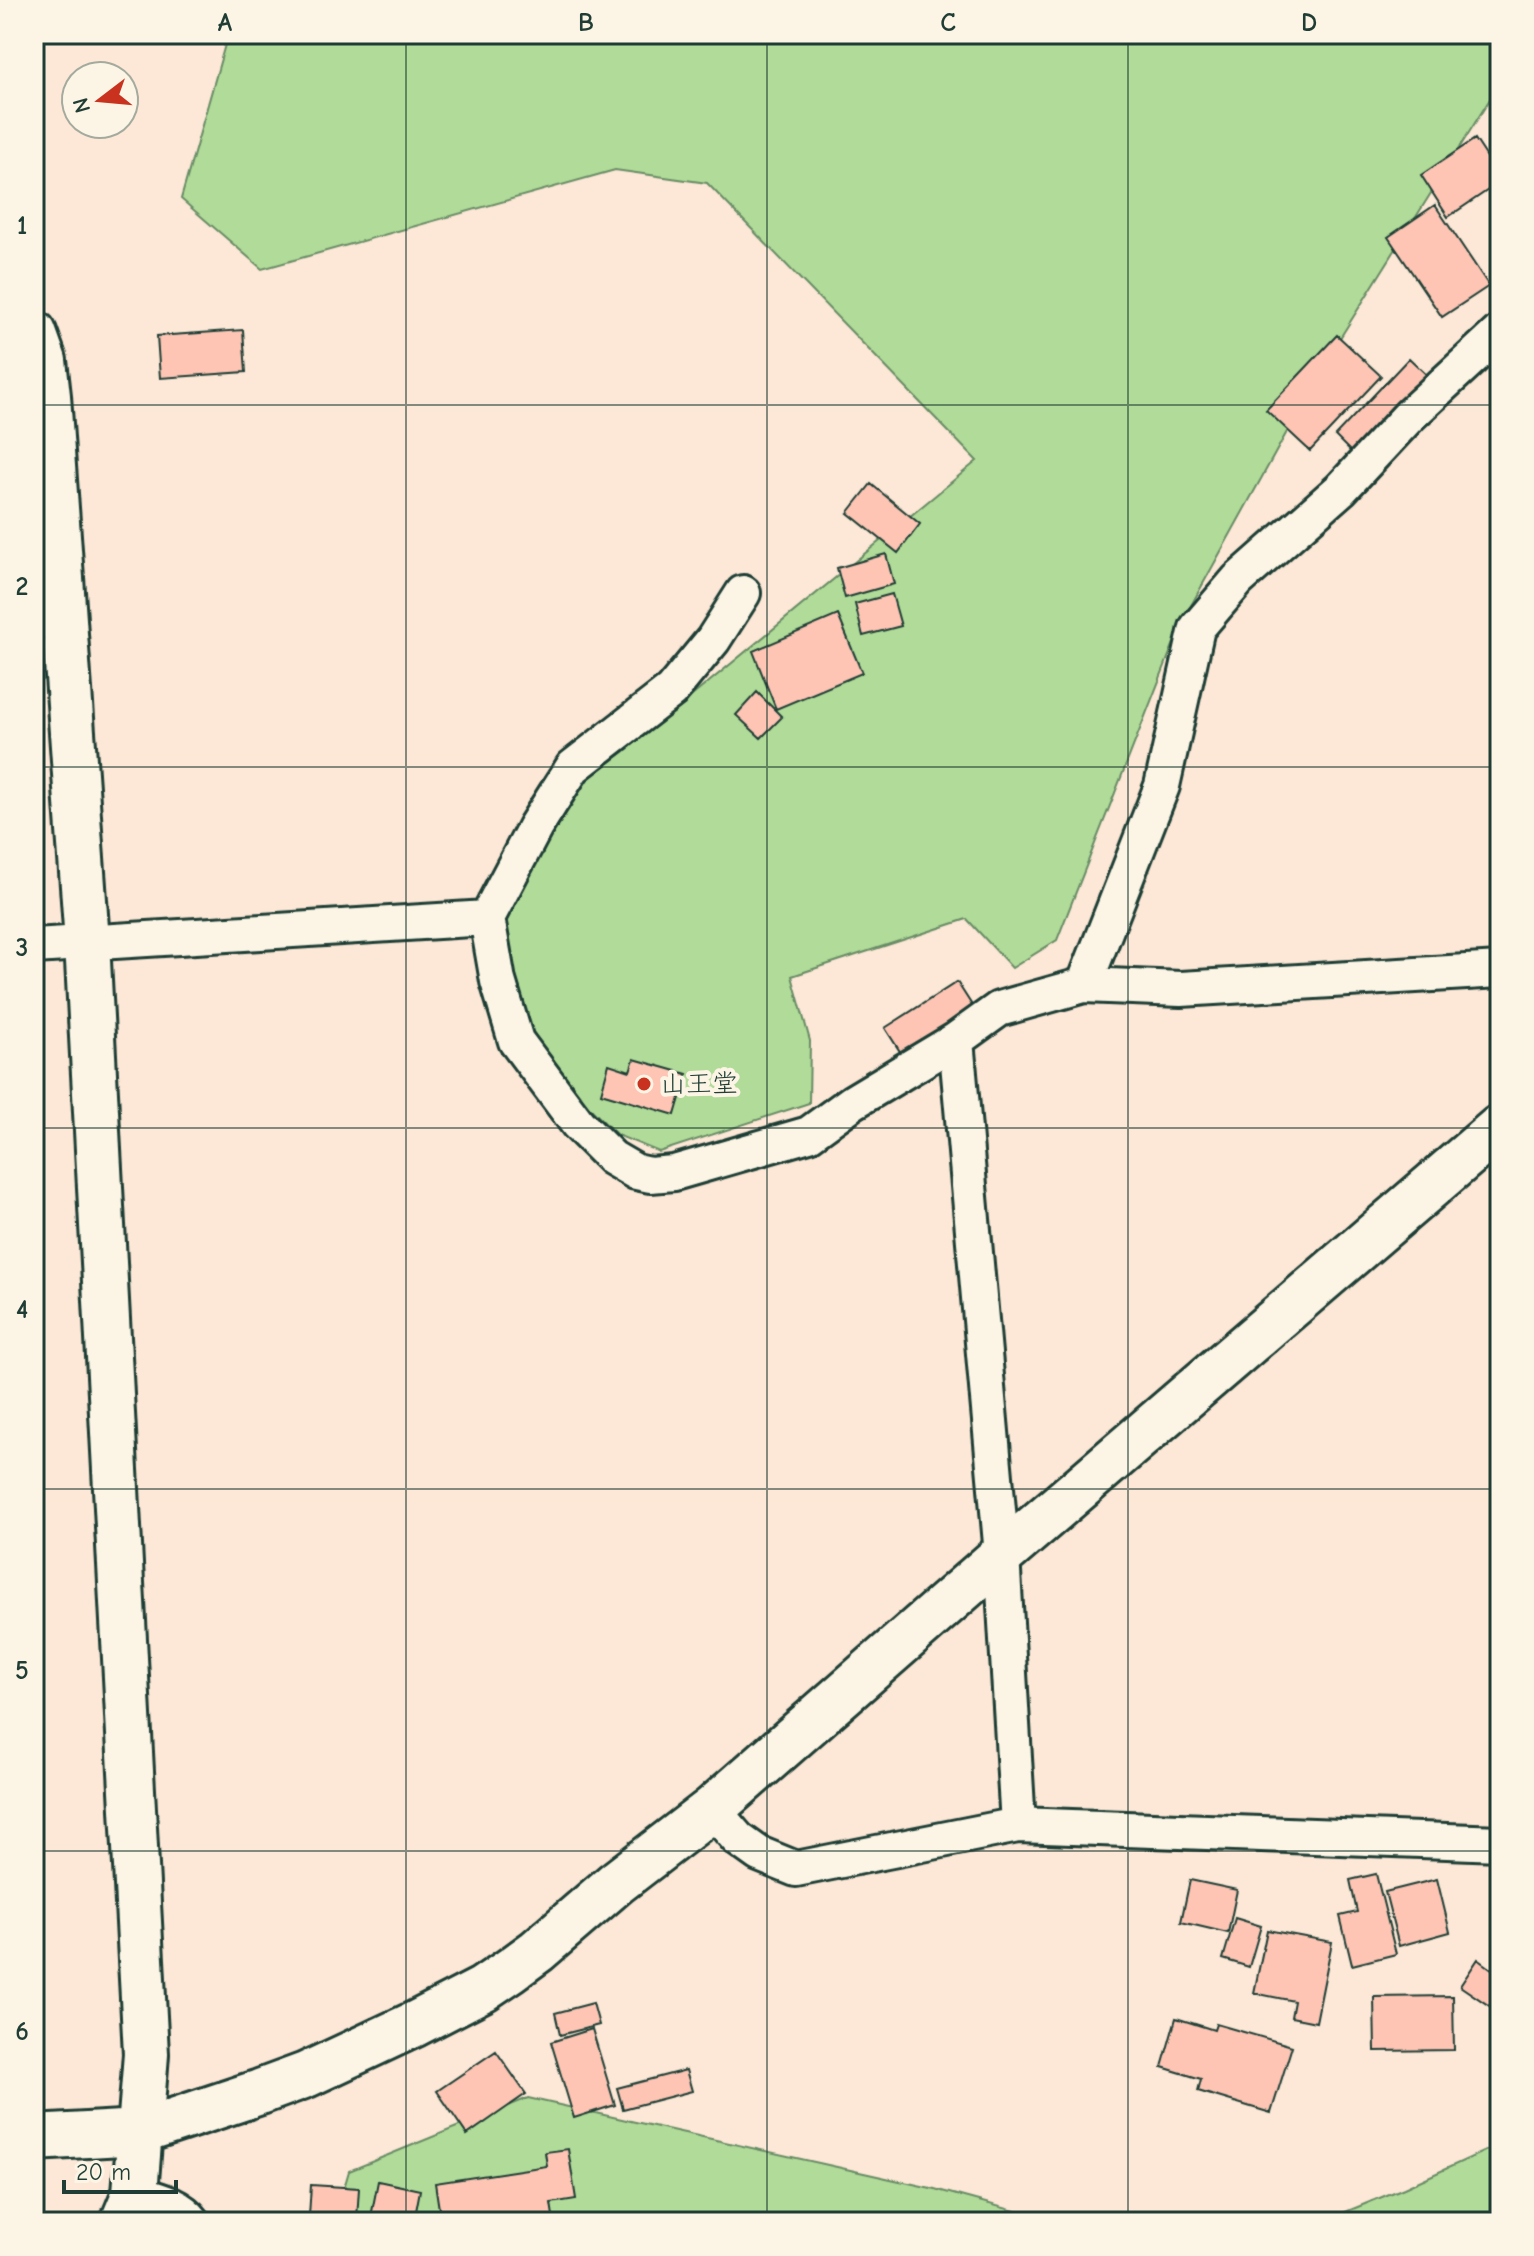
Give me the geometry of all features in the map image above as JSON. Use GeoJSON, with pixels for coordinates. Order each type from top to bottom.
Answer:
{"type":"FeatureCollection","features":[{"type":"Feature","properties":{"kind":"street"},"geometry":{"type":"LineString","coordinates":[[1084,985],[1162,786],[1197,628],[1238,580],[1341,489],[1410,415],[1500,332]]}},
{"type":"Feature","properties":{"kind":"street"},"geometry":{"type":"LineString","coordinates":[[34,333],[44,361],[48,396],[87,942],[146,2054],[140,2132],[129,2207],[173,2206],[193,2222]]}},
{"type":"Feature","properties":{"kind":"street"},"geometry":{"type":"LineString","coordinates":[[743,593],[713,640],[671,691],[573,767],[535,827],[487,918],[498,981],[516,1041],[578,1124],[612,1158],[636,1172],[650,1175],[674,1173],[809,1134],[853,1102],[956,1040],[999,1009],[1084,985],[1181,989],[1500,970]]}},
{"type":"Feature","properties":{"kind":"street"},"geometry":{"type":"LineString","coordinates":[[34,946],[487,918]]}},
{"type":"Feature","properties":{"kind":"street"},"geometry":{"type":"LineString","coordinates":[[956,1040],[1002,1555],[1018,1825]]}},
{"type":"Feature","properties":{"kind":"street"},"geometry":{"type":"LineString","coordinates":[[34,2138],[140,2132],[306,2075],[483,1989],[537,1951],[616,1883],[712,1809],[1500,1127]]}},
{"type":"Feature","properties":{"kind":"street"},"geometry":{"type":"LineString","coordinates":[[712,1809],[738,1839],[759,1854],[796,1869],[1018,1825],[1500,1843]]}},
{"type":"Feature","properties":{"kind":"green space"},"geometry":{"type":"Polygon","coordinates":[[[228,34],[1500,34],[1500,83],[1330,354],[1183,620],[1057,940],[1012,968],[967,919],[792,976],[810,1041],[809,1103],[659,1152],[617,1135],[581,1099],[530,1037],[509,962],[506,919],[524,854],[565,795],[624,752],[977,461],[707,183],[615,170],[262,269],[181,199],[228,34]]]}},
{"type":"Feature","properties":{"kind":"green space"},"geometry":{"type":"Polygon","coordinates":[[[528,2098],[931,2188],[1055,2222],[334,2222],[349,2171],[528,2098]]]}},
{"type":"Feature","properties":{"kind":"green space"},"geometry":{"type":"Polygon","coordinates":[[[1500,2144],[1500,2222],[1321,2222],[1404,2188],[1500,2144]]]}},
{"type":"Feature","properties":{"kind":"building"},"geometry":{"type":"Polygon","coordinates":[[[1475,139],[1500,177],[1500,182],[1448,217],[1421,175],[1475,139]]]}},
{"type":"Feature","properties":{"kind":"building"},"geometry":{"type":"Polygon","coordinates":[[[1435,205],[1489,286],[1442,317],[1388,237],[1435,205]]]}},
{"type":"Feature","properties":{"kind":"building"},"geometry":{"type":"Polygon","coordinates":[[[243,330],[246,372],[160,378],[157,336],[243,330]]]}},
{"type":"Feature","properties":{"kind":"building"},"geometry":{"type":"Polygon","coordinates":[[[1337,335],[1381,376],[1310,451],[1266,410],[1337,335]]]}},
{"type":"Feature","properties":{"kind":"building"},"geometry":{"type":"Polygon","coordinates":[[[1409,358],[1430,378],[1355,456],[1335,436],[1409,358]]]}},
{"type":"Feature","properties":{"kind":"building"},"geometry":{"type":"Polygon","coordinates":[[[871,484],[920,524],[898,553],[848,513],[871,484]]]}},
{"type":"Feature","properties":{"kind":"building"},"geometry":{"type":"Polygon","coordinates":[[[886,554],[894,584],[845,598],[837,568],[886,554]]]}},
{"type":"Feature","properties":{"kind":"building"},"geometry":{"type":"Polygon","coordinates":[[[892,594],[901,626],[863,636],[855,604],[892,594]]]}},
{"type":"Feature","properties":{"kind":"building"},"geometry":{"type":"Polygon","coordinates":[[[838,615],[862,673],[776,709],[753,651],[838,615]]]}},
{"type":"Feature","properties":{"kind":"building"},"geometry":{"type":"Polygon","coordinates":[[[757,692],[782,717],[761,738],[736,715],[757,692]]]}},
{"type":"Feature","properties":{"kind":"building"},"geometry":{"type":"Polygon","coordinates":[[[957,982],[973,1007],[901,1053],[885,1028],[957,982]]]}},
{"type":"Feature","properties":{"kind":"building","name":"山王堂"},"geometry":{"type":"Polygon","coordinates":[[[634,1059],[687,1074],[675,1115],[601,1093],[609,1064],[630,1071],[634,1059]]]}},
{"type":"Feature","properties":{"kind":"building"},"geometry":{"type":"Polygon","coordinates":[[[1376,1874],[1396,1954],[1352,1965],[1340,1916],[1357,1912],[1350,1880],[1376,1874]]]}},
{"type":"Feature","properties":{"kind":"building"},"geometry":{"type":"Polygon","coordinates":[[[1437,1879],[1450,1932],[1399,1946],[1385,1892],[1437,1879]]]}},
{"type":"Feature","properties":{"kind":"building"},"geometry":{"type":"Polygon","coordinates":[[[1190,1880],[1237,1890],[1228,1933],[1181,1922],[1190,1880]]]}},
{"type":"Feature","properties":{"kind":"building"},"geometry":{"type":"Polygon","coordinates":[[[1235,1918],[1261,1926],[1249,1967],[1223,1959],[1235,1918]]]}},
{"type":"Feature","properties":{"kind":"building"},"geometry":{"type":"Polygon","coordinates":[[[1267,1930],[1332,1942],[1316,2022],[1291,2017],[1294,2001],[1254,1993],[1267,1930]]]}},
{"type":"Feature","properties":{"kind":"building"},"geometry":{"type":"Polygon","coordinates":[[[1478,1959],[1500,1975],[1500,2000],[1494,2009],[1460,1986],[1478,1959]]]}},
{"type":"Feature","properties":{"kind":"building"},"geometry":{"type":"Polygon","coordinates":[[[1453,1996],[1454,2050],[1375,2051],[1374,1997],[1453,1996]]]}},
{"type":"Feature","properties":{"kind":"building"},"geometry":{"type":"Polygon","coordinates":[[[593,2003],[599,2025],[560,2035],[555,2013],[593,2003]]]}},
{"type":"Feature","properties":{"kind":"building"},"geometry":{"type":"Polygon","coordinates":[[[1176,2018],[1214,2030],[1216,2024],[1292,2046],[1271,2113],[1198,2091],[1201,2079],[1162,2067],[1176,2018]]]}},
{"type":"Feature","properties":{"kind":"building"},"geometry":{"type":"Polygon","coordinates":[[[592,2029],[615,2105],[574,2118],[551,2042],[592,2029]]]}},
{"type":"Feature","properties":{"kind":"building"},"geometry":{"type":"Polygon","coordinates":[[[496,2051],[526,2094],[467,2135],[437,2091],[496,2051]]]}},
{"type":"Feature","properties":{"kind":"building"},"geometry":{"type":"Polygon","coordinates":[[[686,2070],[692,2091],[623,2109],[617,2088],[686,2070]]]}},
{"type":"Feature","properties":{"kind":"building"},"geometry":{"type":"Polygon","coordinates":[[[568,2149],[576,2199],[551,2203],[554,2222],[441,2222],[435,2183],[547,2166],[545,2152],[568,2149]]]}},
{"type":"Feature","properties":{"kind":"building"},"geometry":{"type":"Polygon","coordinates":[[[378,2181],[420,2190],[414,2222],[370,2222],[378,2181]]]}},
{"type":"Feature","properties":{"kind":"building"},"geometry":{"type":"Polygon","coordinates":[[[311,2185],[359,2188],[357,2219],[309,2216],[311,2185]]]}},
{"type":"Feature","properties":{"kind":"place","name":"山王堂"},"geometry":{"type":"Point","coordinates":[644,1084]}}]}
